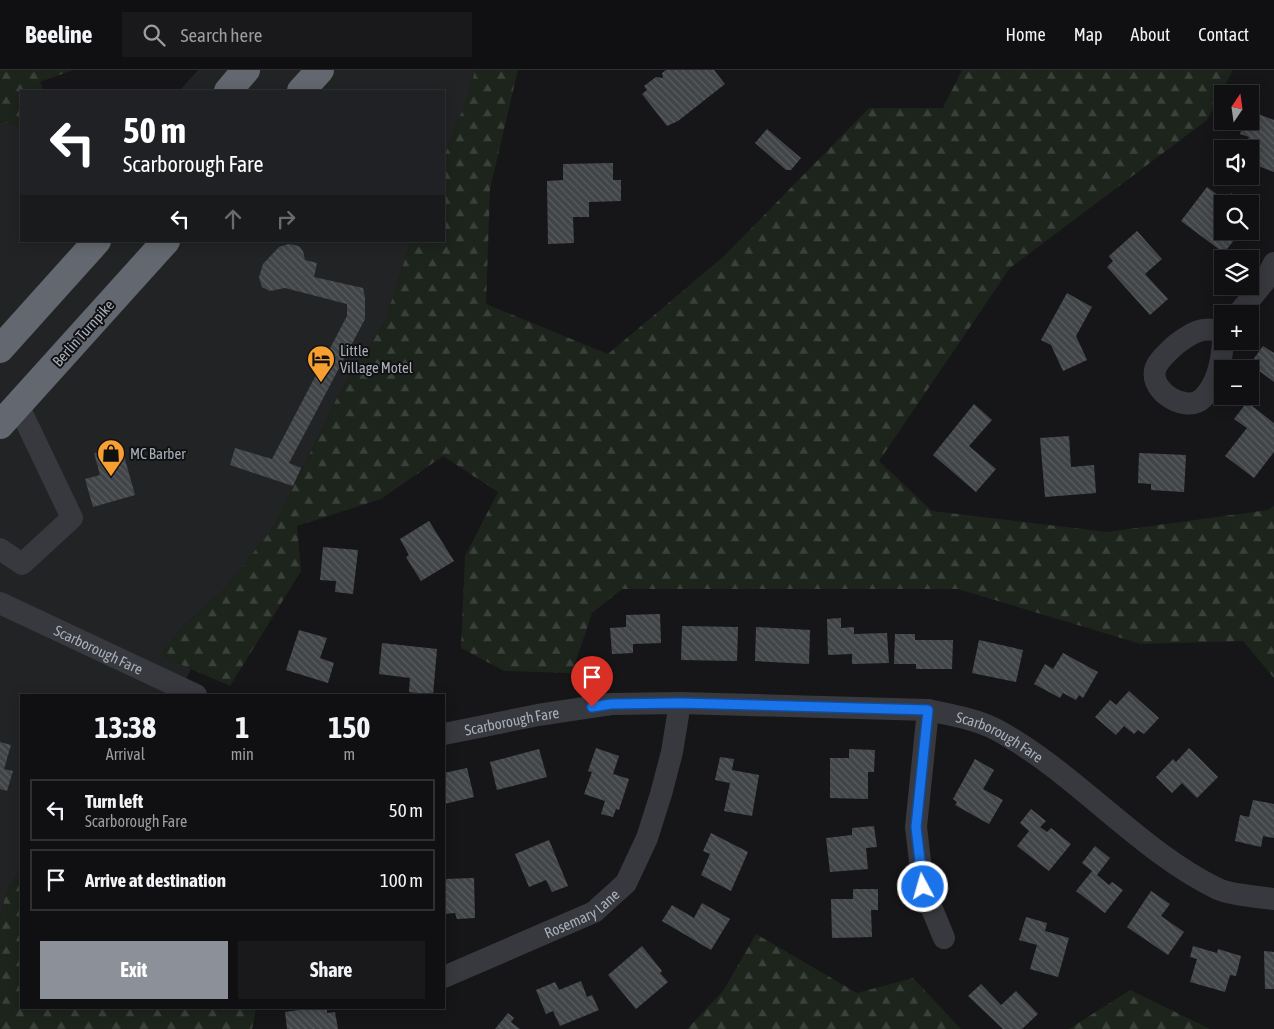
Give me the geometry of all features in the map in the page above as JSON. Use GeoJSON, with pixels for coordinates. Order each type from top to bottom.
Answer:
{"type":"FeatureCollection","features":[{"type":"Feature","properties":{"kind":"highway"},"geometry":{"type":"LineString","coordinates":[[229,90],[246,70]]}},
{"type":"Feature","properties":{"kind":"highway"},"geometry":{"type":"LineString","coordinates":[[302,90],[320,70]]}},
{"type":"Feature","properties":{"kind":"highway"},"geometry":{"type":"LineString","coordinates":[[0,349],[96,242]]}},
{"type":"Feature","properties":{"kind":"highway","name":"Berlin Turnpike"},"geometry":{"type":"LineString","coordinates":[[0,425],[165,242]]}},
{"type":"Feature","properties":{"kind":"street"},"geometry":{"type":"LineString","coordinates":[[1245,305],[1265,281],[1274,263]]}},
{"type":"Feature","properties":{"kind":"street"},"geometry":{"type":"LineString","coordinates":[[1214,330],[1202,330],[1175,344],[1162,358],[1155,371],[1156,383],[1163,393],[1177,401],[1192,404],[1202,399],[1214,381],[1222,350]]}},
{"type":"Feature","properties":{"kind":"street"},"geometry":{"type":"LineString","coordinates":[[0,548],[22,564],[72,518],[18,405]]}},
{"type":"Feature","properties":{"kind":"street","name":"Scarborough Fare"},"geometry":{"type":"LineString","coordinates":[[0,603],[194,694]]}},
{"type":"Feature","properties":{"kind":"street","name":"Scarborough Fare"},"geometry":{"type":"LineString","coordinates":[[445,734],[538,715],[611,704],[680,703],[928,710],[963,718],[995,729],[1024,747],[1177,865],[1220,890],[1274,899]]}},
{"type":"Feature","properties":{"kind":"street","name":"Rosemary Lane"},"geometry":{"type":"LineString","coordinates":[[445,976],[469,964],[555,931],[594,912],[626,883],[647,838],[661,794],[672,752],[680,703]]}},
{"type":"Feature","properties":{"kind":"street"},"geometry":{"type":"LineString","coordinates":[[928,710],[916,827],[923,887],[944,938]]}},
{"type":"Feature","properties":{"kind":"shaded area"},"geometry":{"type":"Polygon","coordinates":[[[198,70],[475,70],[470,91],[445,154],[445,90],[180,90],[198,70]]]}},
{"type":"Feature","properties":{"kind":"shaded area"},"geometry":{"type":"Polygon","coordinates":[[[0,121],[20,127],[20,242],[411,242],[385,321],[338,396],[275,525],[224,590],[182,627],[160,655],[191,669],[178,694],[20,694],[20,868],[7,892],[0,914],[0,121]]]}},
{"type":"Feature","properties":{"kind":"green space"},"geometry":{"type":"Polygon","coordinates":[[[0,70],[73,70],[40,82],[44,90],[20,90],[20,127],[0,121],[0,70]]]}},
{"type":"Feature","properties":{"kind":"green space"},"geometry":{"type":"Polygon","coordinates":[[[475,70],[518,70],[490,189],[486,304],[608,354],[723,257],[869,108],[943,108],[962,70],[1233,70],[1225,85],[1214,85],[1214,107],[1207,120],[1010,268],[879,461],[932,511],[1107,532],[1268,510],[1274,506],[1274,678],[1243,641],[1141,644],[958,589],[622,589],[592,613],[572,673],[504,671],[461,648],[465,556],[498,492],[443,456],[381,499],[297,526],[301,571],[230,686],[159,655],[182,627],[224,590],[275,525],[338,396],[385,321],[411,242],[445,242],[445,154],[470,91],[475,70]]]}},
{"type":"Feature","properties":{"kind":"green space"},"geometry":{"type":"Polygon","coordinates":[[[20,868],[20,1009],[256,1009],[252,1029],[0,1029],[0,914],[7,892],[20,868]]]}},
{"type":"Feature","properties":{"kind":"green space"},"geometry":{"type":"Polygon","coordinates":[[[756,934],[857,993],[913,978],[961,1029],[687,1029],[723,991],[756,934]]]}},
{"type":"Feature","properties":{"kind":"green space"},"geometry":{"type":"Polygon","coordinates":[[[1130,990],[1210,1029],[1069,1029],[1130,990]]]}},
{"type":"Feature","properties":{"kind":"building"},"geometry":{"type":"Polygon","coordinates":[[[666,70],[714,70],[725,84],[678,121],[667,126],[642,94],[647,90],[644,86],[656,77],[663,78],[662,73],[666,70]]]}},
{"type":"Feature","properties":{"kind":"building"},"geometry":{"type":"Polygon","coordinates":[[[1259,114],[1274,120],[1274,172],[1259,166],[1259,140],[1248,140],[1249,137],[1240,134],[1242,130],[1259,130],[1259,114]]]}},
{"type":"Feature","properties":{"kind":"building"},"geometry":{"type":"Polygon","coordinates":[[[767,129],[801,158],[791,170],[786,170],[755,143],[767,129]]]}},
{"type":"Feature","properties":{"kind":"building"},"geometry":{"type":"Polygon","coordinates":[[[613,163],[613,180],[621,180],[621,201],[589,202],[589,217],[573,217],[574,243],[548,244],[547,181],[563,180],[563,164],[613,163]]]}},
{"type":"Feature","properties":{"kind":"building"},"geometry":{"type":"Polygon","coordinates":[[[1207,187],[1218,195],[1214,195],[1214,240],[1234,240],[1226,250],[1220,250],[1181,221],[1207,187]]]}},
{"type":"Feature","properties":{"kind":"building"},"geometry":{"type":"Polygon","coordinates":[[[1137,231],[1162,259],[1145,274],[1168,299],[1150,315],[1107,267],[1113,261],[1109,256],[1137,231]]]}},
{"type":"Feature","properties":{"kind":"building","name":"Little Village Motel"},"geometry":{"type":"Polygon","coordinates":[[[289,244],[299,246],[303,251],[305,260],[317,263],[314,277],[363,288],[365,298],[365,319],[289,463],[301,468],[293,486],[230,465],[235,448],[272,459],[347,316],[347,304],[285,288],[270,291],[262,287],[259,277],[263,264],[279,247],[289,244]]]}},
{"type":"Feature","properties":{"kind":"building"},"geometry":{"type":"Polygon","coordinates":[[[1067,293],[1092,307],[1076,336],[1087,360],[1063,371],[1051,345],[1041,340],[1067,293]]]}},
{"type":"Feature","properties":{"kind":"building"},"geometry":{"type":"Polygon","coordinates":[[[1263,346],[1274,353],[1274,382],[1259,371],[1259,360],[1253,360],[1263,346]]]}},
{"type":"Feature","properties":{"kind":"building"},"geometry":{"type":"Polygon","coordinates":[[[974,404],[992,420],[969,446],[996,469],[976,492],[933,455],[974,404]]]}},
{"type":"Feature","properties":{"kind":"building"},"geometry":{"type":"Polygon","coordinates":[[[1245,405],[1251,405],[1274,423],[1274,452],[1254,478],[1225,456],[1247,428],[1234,419],[1245,405]]]}},
{"type":"Feature","properties":{"kind":"building"},"geometry":{"type":"Polygon","coordinates":[[[1069,436],[1071,467],[1094,465],[1096,493],[1045,497],[1040,438],[1069,436]]]}},
{"type":"Feature","properties":{"kind":"building","name":"MC Barber"},"geometry":{"type":"Polygon","coordinates":[[[121,445],[135,495],[93,507],[85,479],[100,475],[94,453],[121,445]]]}},
{"type":"Feature","properties":{"kind":"building"},"geometry":{"type":"Polygon","coordinates":[[[1139,453],[1186,455],[1184,492],[1151,490],[1151,484],[1138,483],[1139,453]]]}},
{"type":"Feature","properties":{"kind":"building"},"geometry":{"type":"Polygon","coordinates":[[[429,521],[454,561],[421,581],[406,557],[409,555],[400,539],[429,521]]]}},
{"type":"Feature","properties":{"kind":"building"},"geometry":{"type":"Polygon","coordinates":[[[323,547],[358,550],[353,594],[335,592],[336,581],[320,580],[323,547]]]}},
{"type":"Feature","properties":{"kind":"building"},"geometry":{"type":"Polygon","coordinates":[[[660,614],[661,643],[633,644],[633,653],[612,654],[610,628],[626,627],[626,615],[660,614]]]}},
{"type":"Feature","properties":{"kind":"building"},"geometry":{"type":"Polygon","coordinates":[[[841,618],[841,628],[854,627],[854,634],[887,633],[889,663],[852,664],[852,654],[828,655],[827,619],[841,618]]]}},
{"type":"Feature","properties":{"kind":"building"},"geometry":{"type":"Polygon","coordinates":[[[682,626],[738,627],[737,661],[681,660],[682,626]]]}},
{"type":"Feature","properties":{"kind":"building"},"geometry":{"type":"Polygon","coordinates":[[[756,627],[810,630],[809,664],[755,661],[756,627]]]}},
{"type":"Feature","properties":{"kind":"building"},"geometry":{"type":"Polygon","coordinates":[[[299,630],[327,638],[320,658],[334,663],[328,683],[286,670],[299,630]]]}},
{"type":"Feature","properties":{"kind":"building"},"geometry":{"type":"Polygon","coordinates":[[[895,634],[915,634],[915,640],[953,640],[952,669],[916,669],[916,664],[894,664],[895,634]]]}},
{"type":"Feature","properties":{"kind":"building"},"geometry":{"type":"Polygon","coordinates":[[[979,640],[1023,650],[1016,682],[972,673],[979,640]]]}},
{"type":"Feature","properties":{"kind":"building"},"geometry":{"type":"Polygon","coordinates":[[[382,643],[437,649],[433,694],[409,692],[410,678],[379,674],[382,643]]]}},
{"type":"Feature","properties":{"kind":"building"},"geometry":{"type":"Polygon","coordinates":[[[1063,653],[1098,672],[1083,698],[1079,695],[1076,700],[1063,693],[1060,698],[1034,684],[1045,664],[1053,669],[1063,653]]]}},
{"type":"Feature","properties":{"kind":"building"},"geometry":{"type":"Polygon","coordinates":[[[1129,691],[1159,718],[1144,734],[1138,730],[1134,734],[1124,726],[1116,735],[1095,717],[1110,700],[1116,705],[1129,691]]]}},
{"type":"Feature","properties":{"kind":"building"},"geometry":{"type":"Polygon","coordinates":[[[0,742],[11,745],[4,769],[13,771],[7,791],[0,789],[0,742]]]}},
{"type":"Feature","properties":{"kind":"building"},"geometry":{"type":"Polygon","coordinates":[[[596,748],[619,756],[613,774],[629,779],[619,810],[616,809],[613,817],[601,814],[605,801],[584,794],[592,772],[588,771],[596,748]]]}},
{"type":"Feature","properties":{"kind":"building"},"geometry":{"type":"Polygon","coordinates":[[[1189,748],[1218,777],[1197,798],[1182,783],[1172,793],[1156,777],[1173,759],[1176,762],[1189,748]]]}},
{"type":"Feature","properties":{"kind":"building"},"geometry":{"type":"Polygon","coordinates":[[[539,749],[547,777],[497,790],[490,762],[539,749]]]}},
{"type":"Feature","properties":{"kind":"building"},"geometry":{"type":"Polygon","coordinates":[[[849,749],[875,750],[874,772],[868,772],[868,799],[830,798],[830,758],[849,758],[849,749]]]}},
{"type":"Feature","properties":{"kind":"building"},"geometry":{"type":"Polygon","coordinates":[[[720,757],[734,759],[732,770],[759,775],[752,816],[724,811],[730,783],[715,780],[720,757]]]}},
{"type":"Feature","properties":{"kind":"building"},"geometry":{"type":"Polygon","coordinates":[[[975,759],[994,770],[983,789],[1003,800],[989,824],[955,805],[957,802],[953,799],[975,759]]]}},
{"type":"Feature","properties":{"kind":"building"},"geometry":{"type":"Polygon","coordinates":[[[467,768],[474,797],[445,804],[445,773],[467,768]]]}},
{"type":"Feature","properties":{"kind":"building"},"geometry":{"type":"Polygon","coordinates":[[[1253,800],[1274,804],[1274,838],[1263,836],[1261,847],[1235,841],[1240,815],[1249,817],[1253,800]]]}},
{"type":"Feature","properties":{"kind":"building"},"geometry":{"type":"Polygon","coordinates":[[[1031,809],[1046,821],[1040,827],[1047,832],[1051,828],[1071,844],[1049,871],[1017,846],[1029,831],[1020,823],[1031,809]]]}},
{"type":"Feature","properties":{"kind":"building"},"geometry":{"type":"Polygon","coordinates":[[[874,826],[877,847],[866,848],[868,869],[830,872],[826,838],[852,835],[852,828],[874,826]]]}},
{"type":"Feature","properties":{"kind":"building"},"geometry":{"type":"Polygon","coordinates":[[[711,833],[748,852],[731,891],[701,875],[710,854],[703,851],[711,833]]]}},
{"type":"Feature","properties":{"kind":"building"},"geometry":{"type":"Polygon","coordinates":[[[549,840],[568,886],[552,892],[546,880],[529,887],[515,854],[549,840]]]}},
{"type":"Feature","properties":{"kind":"building"},"geometry":{"type":"Polygon","coordinates":[[[1095,846],[1110,858],[1097,875],[1109,885],[1112,882],[1123,890],[1105,913],[1076,891],[1092,871],[1082,863],[1095,846]]]}},
{"type":"Feature","properties":{"kind":"building"},"geometry":{"type":"Polygon","coordinates":[[[474,878],[475,918],[457,919],[455,913],[445,914],[445,879],[474,878]]]}},
{"type":"Feature","properties":{"kind":"building"},"geometry":{"type":"Polygon","coordinates":[[[853,889],[878,889],[878,910],[871,910],[872,937],[832,938],[831,899],[853,899],[853,889]]]}},
{"type":"Feature","properties":{"kind":"building"},"geometry":{"type":"Polygon","coordinates":[[[1151,891],[1170,904],[1161,916],[1184,932],[1168,955],[1127,927],[1151,891]]]}},
{"type":"Feature","properties":{"kind":"building"},"geometry":{"type":"Polygon","coordinates":[[[702,903],[730,919],[711,950],[662,921],[672,905],[694,918],[702,903]]]}},
{"type":"Feature","properties":{"kind":"building"},"geometry":{"type":"Polygon","coordinates":[[[1026,917],[1047,923],[1045,931],[1069,938],[1058,977],[1030,969],[1037,945],[1019,940],[1026,917]]]}},
{"type":"Feature","properties":{"kind":"building"},"geometry":{"type":"Polygon","coordinates":[[[642,946],[662,971],[660,973],[668,982],[636,1009],[608,975],[642,946]]]}},
{"type":"Feature","properties":{"kind":"building"},"geometry":{"type":"Polygon","coordinates":[[[1193,946],[1217,953],[1218,949],[1241,956],[1236,976],[1230,975],[1225,992],[1190,982],[1197,959],[1190,957],[1193,946]]]}},
{"type":"Feature","properties":{"kind":"building"},"geometry":{"type":"Polygon","coordinates":[[[1264,951],[1274,952],[1274,989],[1265,989],[1264,951]]]}},
{"type":"Feature","properties":{"kind":"building"},"geometry":{"type":"Polygon","coordinates":[[[581,981],[587,997],[592,995],[599,1010],[560,1026],[553,1011],[546,1014],[536,990],[555,982],[559,990],[581,981]]]}},
{"type":"Feature","properties":{"kind":"building"},"geometry":{"type":"Polygon","coordinates":[[[981,984],[1001,1005],[1016,991],[1038,1014],[1022,1029],[1003,1029],[968,996],[981,984]]]}},
{"type":"Feature","properties":{"kind":"building"},"geometry":{"type":"Polygon","coordinates":[[[327,1009],[327,1013],[335,1012],[338,1029],[287,1029],[285,1012],[327,1009]]]}},
{"type":"Feature","properties":{"kind":"building"},"geometry":{"type":"Polygon","coordinates":[[[508,1013],[514,1018],[511,1022],[520,1029],[495,1029],[508,1013]]]}},
{"type":"Feature","properties":{"kind":"place","name":"Little Village Motel"},"geometry":{"type":"Point","coordinates":[321,383]}},
{"type":"Feature","properties":{"kind":"place","name":"MC Barber"},"geometry":{"type":"Point","coordinates":[111,477]}},
{"type":"Feature","properties":{"kind":"route"},"geometry":{"type":"LineString","coordinates":[[592,707],[611,704],[680,703],[928,710],[920,770],[916,827],[923,887]]}}]}
